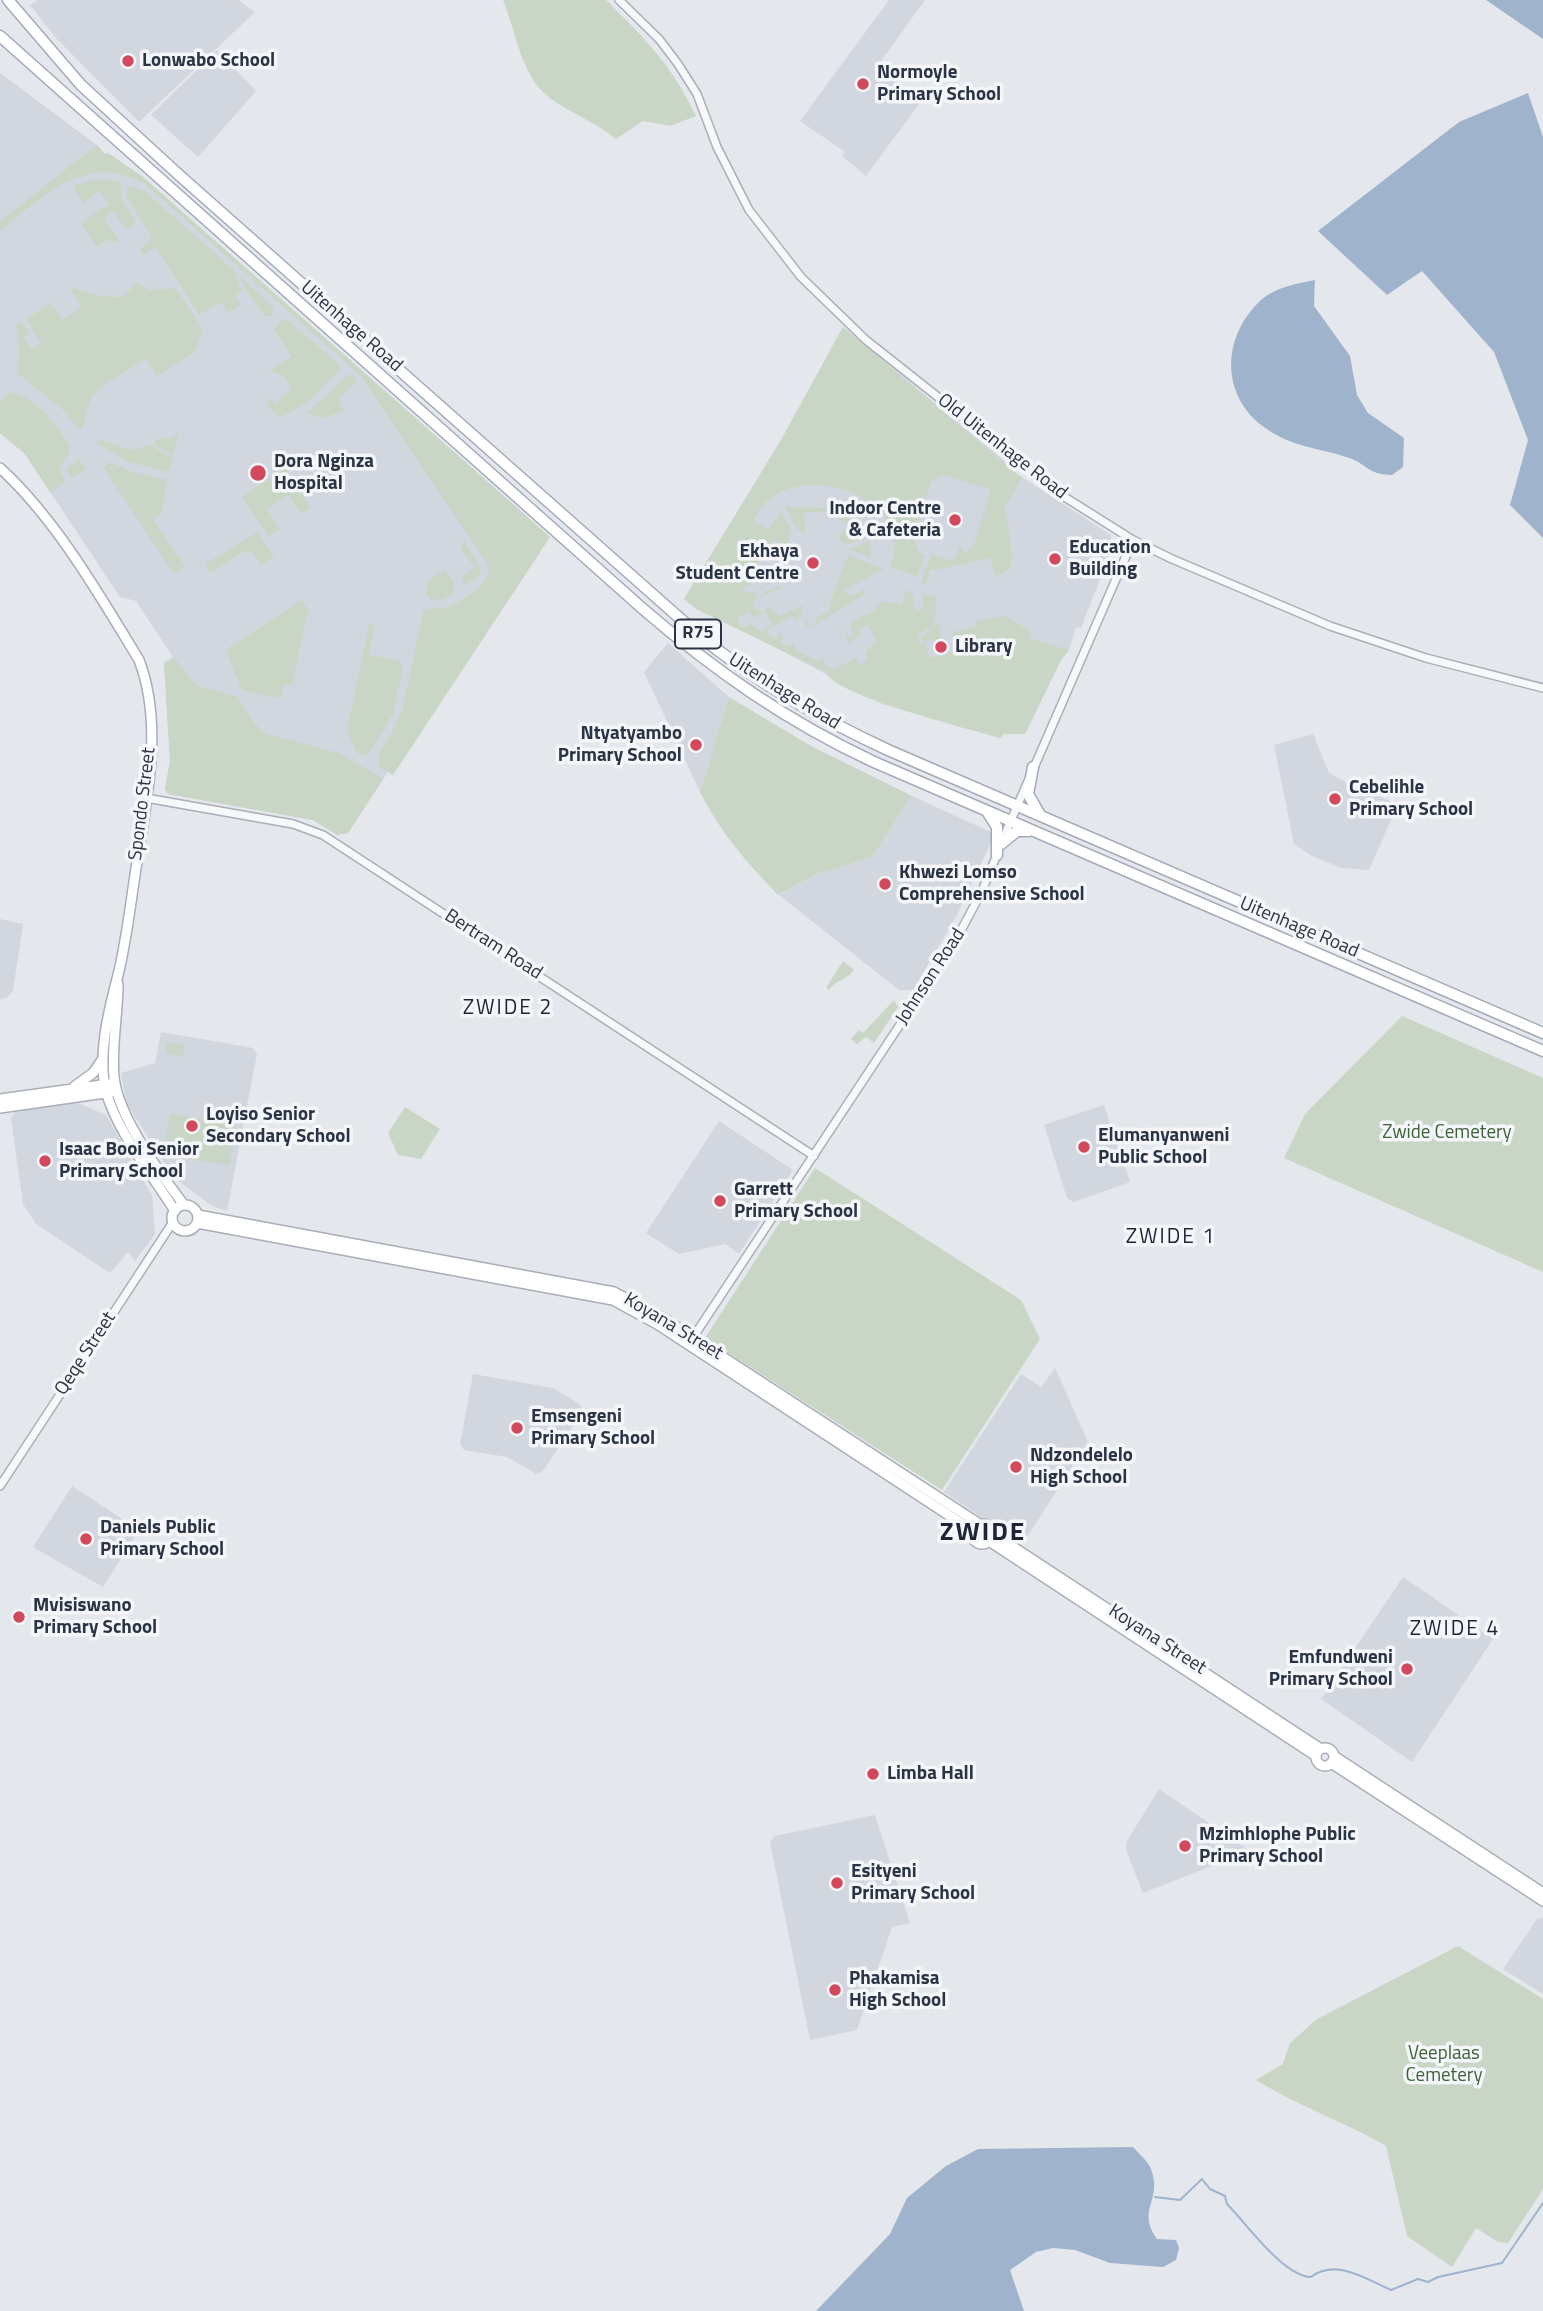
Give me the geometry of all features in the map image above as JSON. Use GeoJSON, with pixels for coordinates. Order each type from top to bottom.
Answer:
{"type":"FeatureCollection","features":[{"type":"Feature","properties":{"kind":"main road","name":"Uitenhage Road"},"geometry":{"type":"LineString","coordinates":[[8,0],[81,85],[179,175],[718,651],[778,692],[838,727],[1543,1033]]}},
{"type":"Feature","properties":{"kind":"main road","name":"Uitenhage Road"},"geometry":{"type":"LineString","coordinates":[[0,36],[712,667],[777,711],[835,744],[1543,1051]]}},
{"type":"Feature","properties":{"kind":"main road","name":"Spondo Street"},"geometry":{"type":"LineString","coordinates":[[0,468],[27,494],[50,524],[139,660],[147,686],[152,750],[104,1056],[114,1111],[175,1210]]}},
{"type":"Feature","properties":{"kind":"main road"},"geometry":{"type":"LineString","coordinates":[[1033,767],[1028,794],[1040,815]]}},
{"type":"Feature","properties":{"kind":"main road"},"geometry":{"type":"LineString","coordinates":[[985,810],[997,827],[997,855]]}},
{"type":"Feature","properties":{"kind":"main road"},"geometry":{"type":"LineString","coordinates":[[1001,844],[1017,831],[1036,831]]}},
{"type":"Feature","properties":{"kind":"main road","name":"Spondo Street"},"geometry":{"type":"LineString","coordinates":[[118,976],[111,1088],[184,1205]]}},
{"type":"Feature","properties":{"kind":"main road"},"geometry":{"type":"LineString","coordinates":[[71,1089],[93,1073],[104,1056]]}},
{"type":"Feature","properties":{"kind":"main road"},"geometry":{"type":"LineString","coordinates":[[0,1099],[71,1089],[111,1088]]}},
{"type":"Feature","properties":{"kind":"main road"},"geometry":{"type":"LineString","coordinates":[[0,1108],[85,1096],[111,1088]]}},
{"type":"Feature","properties":{"kind":"main road"},"geometry":{"type":"LineString","coordinates":[[85,1096],[114,1111]]}},
{"type":"Feature","properties":{"kind":"main road"},"geometry":{"type":"LineString","coordinates":[[184,1205],[193,1208],[197,1219],[185,1231],[173,1222],[175,1210],[184,1205]]}},
{"type":"Feature","properties":{"kind":"main road","name":"Koyana Street"},"geometry":{"type":"LineString","coordinates":[[197,1219],[600,1296],[633,1309],[690,1341],[977,1528],[987,1526],[990,1537],[1319,1752],[1329,1749],[1333,1760],[1543,1901]]}},
{"type":"Feature","properties":{"kind":"main road","name":"Koyana Street"},"geometry":{"type":"LineString","coordinates":[[977,1528],[978,1543],[990,1537]]}},
{"type":"Feature","properties":{"kind":"main road","name":"Koyana Street"},"geometry":{"type":"LineString","coordinates":[[1319,1752],[1320,1764],[1333,1760],[1543,1893]]}},
{"type":"Feature","properties":{"kind":"street","name":"Old Uitenhage Road"},"geometry":{"type":"LineString","coordinates":[[619,0],[659,39],[684,71],[697,94],[727,169],[749,210],[801,276],[893,362],[1063,496],[1133,540],[1226,583],[1368,640],[1543,688]]}},
{"type":"Feature","properties":{"kind":"street","name":"Johnson Road"},"geometry":{"type":"LineString","coordinates":[[690,1341],[963,928],[1133,540]]}},
{"type":"Feature","properties":{"kind":"street","name":"Bertram Road"},"geometry":{"type":"LineString","coordinates":[[146,798],[293,824],[324,835],[814,1156]]}},
{"type":"Feature","properties":{"kind":"street","name":"Qeqe Street"},"geometry":{"type":"LineString","coordinates":[[0,1486],[173,1222]]}},
{"type":"Feature","properties":{"kind":"shaded area"},"geometry":{"type":"Polygon","coordinates":[[[38,0],[238,0],[255,12],[139,122],[55,37],[30,5],[38,0]]]}},
{"type":"Feature","properties":{"kind":"shaded area","name":"Normoyle Primary School"},"geometry":{"type":"Polygon","coordinates":[[[889,0],[925,0],[876,68],[922,100],[866,176],[842,156],[845,152],[800,121],[889,0]]]}},
{"type":"Feature","properties":{"kind":"shaded area"},"geometry":{"type":"Polygon","coordinates":[[[217,50],[256,91],[198,157],[151,115],[217,50]]]}},
{"type":"Feature","properties":{"kind":"shaded area","name":"Dora Nginza Hospital"},"geometry":{"type":"Polygon","coordinates":[[[0,73],[97,145],[105,154],[108,153],[143,177],[550,537],[393,775],[388,772],[348,833],[337,835],[313,820],[168,794],[165,789],[170,761],[164,663],[173,657],[136,601],[120,597],[25,454],[0,433],[0,73]]]}},
{"type":"Feature","properties":{"kind":"shaded area"},"geometry":{"type":"Polygon","coordinates":[[[843,327],[1005,461],[1003,464],[1111,535],[1108,559],[1081,628],[1076,627],[1069,650],[1061,660],[1025,734],[1004,734],[1000,738],[882,704],[684,599],[781,440],[843,327]]]}},
{"type":"Feature","properties":{"kind":"shaded area","name":"Ntyatyambo Primary School"},"geometry":{"type":"Polygon","coordinates":[[[668,643],[729,697],[700,792],[644,672],[668,643]]]}},
{"type":"Feature","properties":{"kind":"shaded area","name":"Cebelihle Primary School"},"geometry":{"type":"Polygon","coordinates":[[[1313,734],[1329,773],[1352,786],[1398,804],[1369,870],[1342,868],[1312,856],[1294,844],[1274,745],[1313,734]]]}},
{"type":"Feature","properties":{"kind":"shaded area","name":"Khwezi Lomso Comprehensive School"},"geometry":{"type":"Polygon","coordinates":[[[912,796],[995,834],[956,917],[913,990],[899,990],[779,895],[817,874],[872,857],[912,796]]]}},
{"type":"Feature","properties":{"kind":"shaded area"},"geometry":{"type":"Polygon","coordinates":[[[0,919],[23,924],[13,991],[7,998],[0,999],[0,919]]]}},
{"type":"Feature","properties":{"kind":"shaded area","name":"Loyiso Senior Secondary School"},"geometry":{"type":"Polygon","coordinates":[[[161,1032],[253,1048],[257,1054],[227,1211],[212,1206],[173,1177],[127,1104],[121,1073],[155,1063],[161,1032]]]}},
{"type":"Feature","properties":{"kind":"shaded area"},"geometry":{"type":"Polygon","coordinates":[[[76,1102],[106,1115],[152,1195],[155,1234],[135,1261],[128,1252],[110,1273],[36,1224],[23,1204],[11,1118],[15,1112],[76,1102]]]}},
{"type":"Feature","properties":{"kind":"shaded area"},"geometry":{"type":"Polygon","coordinates":[[[1104,1105],[1130,1182],[1074,1202],[1067,1198],[1044,1125],[1104,1105]]]}},
{"type":"Feature","properties":{"kind":"shaded area","name":"Garrett Primary School"},"geometry":{"type":"Polygon","coordinates":[[[719,1121],[793,1170],[739,1254],[725,1244],[679,1254],[646,1233],[719,1121]]]}},
{"type":"Feature","properties":{"kind":"shaded area","name":"Ndzondelelo High School"},"geometry":{"type":"Polygon","coordinates":[[[1055,1368],[1088,1442],[1027,1537],[1016,1540],[944,1492],[1021,1374],[1041,1387],[1055,1368]]]}},
{"type":"Feature","properties":{"kind":"shaded area","name":"Emsengeni Primary School"},"geometry":{"type":"Polygon","coordinates":[[[473,1374],[553,1388],[581,1405],[582,1412],[543,1471],[536,1474],[507,1457],[464,1450],[460,1444],[473,1374]]]}},
{"type":"Feature","properties":{"kind":"shaded area","name":"Daniels Public Primary School"},"geometry":{"type":"Polygon","coordinates":[[[72,1486],[139,1530],[103,1587],[33,1547],[72,1486]]]}},
{"type":"Feature","properties":{"kind":"shaded area","name":"Emfundweni Primary School"},"geometry":{"type":"Polygon","coordinates":[[[1403,1577],[1493,1639],[1412,1762],[1321,1699],[1403,1577]]]}},
{"type":"Feature","properties":{"kind":"shaded area","name":"Mzimhlophe Public Primary School"},"geometry":{"type":"Polygon","coordinates":[[[1159,1789],[1250,1851],[1143,1893],[1126,1850],[1127,1841],[1159,1789]]]}},
{"type":"Feature","properties":{"kind":"shaded area","name":"Esityeni Primary School"},"geometry":{"type":"Polygon","coordinates":[[[875,1815],[910,1923],[892,1927],[857,2030],[810,2040],[770,1842],[775,1836],[875,1815]]]}},
{"type":"Feature","properties":{"kind":"shaded area"},"geometry":{"type":"Polygon","coordinates":[[[1543,1918],[1543,1994],[1503,1969],[1537,1919],[1543,1918]]]}},
{"type":"Feature","properties":{"kind":"green space"},"geometry":{"type":"Polygon","coordinates":[[[503,0],[606,0],[668,68],[696,116],[670,126],[643,121],[616,139],[557,103],[534,82],[523,60],[503,0]]]}},
{"type":"Feature","properties":{"kind":"green space"},"geometry":{"type":"Polygon","coordinates":[[[97,145],[105,154],[108,153],[143,177],[550,537],[393,775],[379,767],[378,755],[395,727],[403,706],[423,612],[450,606],[470,594],[482,584],[489,573],[487,563],[360,375],[145,184],[124,175],[104,172],[85,175],[49,192],[0,231],[0,221],[97,145]]]}},
{"type":"Feature","properties":{"kind":"green space"},"geometry":{"type":"Polygon","coordinates":[[[97,179],[121,182],[121,198],[136,222],[126,230],[113,211],[104,218],[120,243],[107,240],[97,247],[81,223],[109,204],[99,190],[83,203],[73,186],[97,179]]]}},
{"type":"Feature","properties":{"kind":"green space"},"geometry":{"type":"Polygon","coordinates":[[[131,186],[145,191],[234,270],[242,291],[235,296],[241,305],[228,313],[220,302],[199,315],[156,247],[143,255],[140,249],[152,237],[127,198],[127,189],[131,186]]]}},
{"type":"Feature","properties":{"kind":"green space"},"geometry":{"type":"Polygon","coordinates":[[[240,276],[273,307],[273,316],[265,316],[247,292],[240,276]]]}},
{"type":"Feature","properties":{"kind":"green space"},"geometry":{"type":"Polygon","coordinates":[[[137,283],[150,290],[176,288],[203,329],[195,351],[157,376],[146,359],[109,382],[91,399],[85,423],[80,430],[62,409],[17,373],[19,349],[16,325],[22,321],[29,334],[24,337],[32,349],[41,343],[26,319],[50,303],[62,320],[82,307],[70,289],[73,287],[91,293],[120,297],[137,283]]]}},
{"type":"Feature","properties":{"kind":"green space"},"geometry":{"type":"Polygon","coordinates":[[[287,320],[339,364],[340,369],[311,400],[280,418],[266,403],[271,399],[275,404],[291,388],[283,375],[270,371],[292,357],[274,330],[280,321],[287,320]]]}},
{"type":"Feature","properties":{"kind":"green space"},"geometry":{"type":"Polygon","coordinates":[[[843,327],[1022,478],[1005,507],[1012,553],[1011,568],[995,577],[991,558],[930,571],[926,584],[922,584],[932,554],[949,560],[955,558],[960,546],[964,554],[968,552],[967,548],[970,549],[974,545],[991,490],[944,475],[931,482],[912,538],[920,553],[925,555],[917,577],[890,566],[894,541],[886,519],[868,502],[844,490],[818,485],[792,488],[769,499],[754,521],[768,530],[781,511],[792,531],[787,545],[783,547],[778,540],[757,548],[752,554],[762,560],[743,571],[747,576],[755,574],[757,578],[766,574],[776,577],[775,581],[758,590],[768,583],[766,575],[742,589],[748,593],[755,591],[758,597],[777,586],[783,587],[754,600],[753,608],[761,612],[771,607],[779,616],[804,605],[800,618],[796,620],[793,616],[767,630],[767,635],[777,639],[779,631],[783,638],[781,643],[791,647],[792,640],[797,651],[820,662],[823,657],[825,665],[834,669],[856,658],[859,665],[868,660],[865,653],[876,640],[868,625],[859,629],[862,635],[848,643],[844,629],[849,637],[854,635],[850,626],[853,620],[872,612],[882,601],[902,605],[906,590],[912,592],[915,611],[923,609],[923,594],[937,597],[934,626],[919,633],[919,644],[924,644],[921,637],[939,623],[941,638],[925,641],[929,658],[957,652],[953,632],[977,627],[976,621],[1006,616],[1031,632],[1029,638],[1069,650],[1061,660],[1025,734],[1004,734],[1000,738],[876,701],[834,681],[826,672],[696,609],[684,599],[781,440],[843,327]],[[749,612],[737,618],[742,628],[751,624],[762,632],[772,624],[766,612],[753,618],[749,612]]]}},
{"type":"Feature","properties":{"kind":"green space"},"geometry":{"type":"Polygon","coordinates":[[[349,374],[355,377],[356,383],[338,398],[343,411],[323,418],[306,414],[349,374]]]}},
{"type":"Feature","properties":{"kind":"green space"},"geometry":{"type":"Polygon","coordinates":[[[8,393],[25,398],[45,413],[67,443],[70,451],[59,468],[66,482],[50,492],[25,454],[0,433],[0,402],[8,393]]]}},
{"type":"Feature","properties":{"kind":"green space"},"geometry":{"type":"Polygon","coordinates":[[[178,434],[173,455],[155,445],[155,441],[161,437],[169,439],[178,434]]]}},
{"type":"Feature","properties":{"kind":"green space"},"geometry":{"type":"Polygon","coordinates":[[[101,440],[131,450],[150,445],[173,458],[168,472],[129,462],[95,442],[101,440]]]}},
{"type":"Feature","properties":{"kind":"green space"},"geometry":{"type":"Polygon","coordinates":[[[78,459],[87,468],[72,478],[66,470],[78,459]]]}},
{"type":"Feature","properties":{"kind":"green space"},"geometry":{"type":"Polygon","coordinates":[[[110,462],[132,472],[168,480],[162,513],[153,519],[186,567],[174,574],[103,467],[110,462]]]}},
{"type":"Feature","properties":{"kind":"green space"},"geometry":{"type":"Polygon","coordinates":[[[285,468],[311,508],[301,514],[288,495],[267,509],[280,529],[268,536],[242,497],[285,468]]]}},
{"type":"Feature","properties":{"kind":"green space"},"geometry":{"type":"Polygon","coordinates":[[[785,507],[827,508],[825,512],[804,512],[806,534],[797,529],[785,507]]]}},
{"type":"Feature","properties":{"kind":"green space"},"geometry":{"type":"Polygon","coordinates":[[[836,510],[854,522],[867,536],[847,545],[838,538],[848,526],[834,515],[836,510]]]}},
{"type":"Feature","properties":{"kind":"green space"},"geometry":{"type":"Polygon","coordinates":[[[258,532],[274,556],[261,565],[252,552],[244,551],[210,573],[205,564],[258,532]]]}},
{"type":"Feature","properties":{"kind":"green space"},"geometry":{"type":"Polygon","coordinates":[[[870,541],[871,558],[849,549],[870,541]]]}},
{"type":"Feature","properties":{"kind":"green space"},"geometry":{"type":"Polygon","coordinates":[[[465,542],[481,570],[479,577],[465,585],[462,577],[474,567],[460,546],[465,542]]]}},
{"type":"Feature","properties":{"kind":"green space"},"geometry":{"type":"Polygon","coordinates":[[[848,555],[884,569],[844,590],[851,596],[865,589],[864,595],[809,628],[804,616],[809,626],[817,622],[815,618],[829,611],[831,602],[828,600],[832,598],[848,555]]]}},
{"type":"Feature","properties":{"kind":"green space"},"geometry":{"type":"Polygon","coordinates":[[[444,570],[454,582],[454,592],[444,599],[431,600],[426,594],[427,582],[444,570]]]}},
{"type":"Feature","properties":{"kind":"green space"},"geometry":{"type":"Polygon","coordinates":[[[302,600],[308,610],[292,686],[284,685],[281,699],[242,690],[227,653],[228,648],[302,600]]]}},
{"type":"Feature","properties":{"kind":"green space"},"geometry":{"type":"Polygon","coordinates":[[[369,624],[375,625],[369,655],[399,661],[403,668],[393,714],[369,753],[363,756],[356,752],[347,730],[369,624]]]}},
{"type":"Feature","properties":{"kind":"green space"},"geometry":{"type":"Polygon","coordinates":[[[174,658],[197,686],[237,696],[256,725],[267,734],[339,753],[383,779],[348,833],[337,835],[313,820],[168,794],[165,789],[170,761],[164,663],[174,658]]]}},
{"type":"Feature","properties":{"kind":"green space"},"geometry":{"type":"Polygon","coordinates":[[[729,697],[811,746],[912,796],[872,857],[817,874],[778,895],[756,871],[725,834],[700,792],[729,697]]]}},
{"type":"Feature","properties":{"kind":"green space"},"geometry":{"type":"Polygon","coordinates":[[[843,961],[854,970],[829,990],[826,988],[843,961]]]}},
{"type":"Feature","properties":{"kind":"green space"},"geometry":{"type":"Polygon","coordinates":[[[894,1000],[898,1007],[874,1043],[866,1037],[857,1044],[851,1039],[859,1030],[863,1033],[894,1000]]]}},
{"type":"Feature","properties":{"kind":"green space","name":"Zwide Cemetery"},"geometry":{"type":"Polygon","coordinates":[[[1402,1016],[1543,1078],[1543,1272],[1284,1158],[1305,1114],[1402,1016]]]}},
{"type":"Feature","properties":{"kind":"green space"},"geometry":{"type":"Polygon","coordinates":[[[167,1042],[185,1045],[183,1057],[165,1053],[167,1042]]]}},
{"type":"Feature","properties":{"kind":"green space"},"geometry":{"type":"Polygon","coordinates":[[[405,1107],[440,1129],[421,1159],[398,1155],[388,1133],[405,1107]]]}},
{"type":"Feature","properties":{"kind":"green space"},"geometry":{"type":"Polygon","coordinates":[[[170,1114],[236,1124],[230,1165],[163,1155],[170,1114]]]}},
{"type":"Feature","properties":{"kind":"green space"},"geometry":{"type":"Polygon","coordinates":[[[815,1168],[1021,1300],[1040,1339],[942,1490],[705,1338],[815,1168]]]}},
{"type":"Feature","properties":{"kind":"green space","name":"Veeplaas Cemetery"},"geometry":{"type":"Polygon","coordinates":[[[1458,1946],[1543,1999],[1543,2189],[1508,2243],[1498,2242],[1476,2228],[1452,2267],[1407,2236],[1386,2146],[1256,2080],[1283,2064],[1290,2043],[1317,2019],[1458,1946]]]}},
{"type":"Feature","properties":{"kind":"water"},"geometry":{"type":"Polygon","coordinates":[[[1486,0],[1543,0],[1543,39],[1486,0]]]}},
{"type":"Feature","properties":{"kind":"water"},"geometry":{"type":"Polygon","coordinates":[[[1528,93],[1543,137],[1543,538],[1510,505],[1528,440],[1494,352],[1422,271],[1387,295],[1318,231],[1459,122],[1528,93]]]}},
{"type":"Feature","properties":{"kind":"water"},"geometry":{"type":"Polygon","coordinates":[[[1315,280],[1314,306],[1350,356],[1357,395],[1368,413],[1404,438],[1403,467],[1392,475],[1377,473],[1349,458],[1285,439],[1264,427],[1239,399],[1231,366],[1238,331],[1247,315],[1272,292],[1315,280]]]}},
{"type":"Feature","properties":{"kind":"water"},"geometry":{"type":"Polygon","coordinates":[[[1133,2147],[1150,2166],[1154,2180],[1149,2212],[1151,2229],[1157,2239],[1176,2240],[1179,2248],[1176,2260],[1163,2267],[1110,2263],[1075,2250],[1053,2248],[1036,2252],[1010,2270],[1024,2311],[816,2311],[890,2234],[907,2198],[946,2166],[978,2149],[1133,2147]]]}},
{"type":"Feature","properties":{"kind":"waterway"},"geometry":{"type":"LineString","coordinates":[[1155,2197],[1180,2200],[1202,2179],[1210,2189],[1225,2196],[1227,2204],[1255,2236],[1289,2268],[1311,2277],[1331,2269],[1351,2272],[1391,2290],[1418,2279],[1428,2282],[1438,2277],[1502,2263],[1543,2203]]}},
{"type":"Feature","properties":{"kind":"place","name":"Lonwabo School"},"geometry":{"type":"Point","coordinates":[128,61]}},
{"type":"Feature","properties":{"kind":"place","name":"Normoyle Primary School"},"geometry":{"type":"Point","coordinates":[863,84]}},
{"type":"Feature","properties":{"kind":"place","name":"Dora Nginza Hospital"},"geometry":{"type":"Point","coordinates":[258,473]}},
{"type":"Feature","properties":{"kind":"place","name":"Indoor Centre & Cafeteria"},"geometry":{"type":"Point","coordinates":[955,520]}},
{"type":"Feature","properties":{"kind":"place","name":"Education Building"},"geometry":{"type":"Point","coordinates":[1055,559]}},
{"type":"Feature","properties":{"kind":"place","name":"Ekhaya Student Centre"},"geometry":{"type":"Point","coordinates":[813,563]}},
{"type":"Feature","properties":{"kind":"place","name":"Library"},"geometry":{"type":"Point","coordinates":[941,647]}},
{"type":"Feature","properties":{"kind":"place","name":"Ntyatyambo Primary School"},"geometry":{"type":"Point","coordinates":[696,745]}},
{"type":"Feature","properties":{"kind":"place","name":"Cebelihle Primary School"},"geometry":{"type":"Point","coordinates":[1335,799]}},
{"type":"Feature","properties":{"kind":"place","name":"Khwezi Lomso Comprehensive School"},"geometry":{"type":"Point","coordinates":[885,884]}},
{"type":"Feature","properties":{"kind":"place","name":"Loyiso Senior Secondary School"},"geometry":{"type":"Point","coordinates":[192,1126]}},
{"type":"Feature","properties":{"kind":"place","name":"Elumanyanweni Public School"},"geometry":{"type":"Point","coordinates":[1084,1147]}},
{"type":"Feature","properties":{"kind":"place","name":"Isaac Booi Senior Primary School"},"geometry":{"type":"Point","coordinates":[45,1161]}},
{"type":"Feature","properties":{"kind":"place","name":"Garrett Primary School"},"geometry":{"type":"Point","coordinates":[720,1201]}},
{"type":"Feature","properties":{"kind":"place","name":"Emsengeni Primary School"},"geometry":{"type":"Point","coordinates":[517,1428]}},
{"type":"Feature","properties":{"kind":"place","name":"Ndzondelelo High School"},"geometry":{"type":"Point","coordinates":[1016,1467]}},
{"type":"Feature","properties":{"kind":"place","name":"Daniels Public Primary School"},"geometry":{"type":"Point","coordinates":[86,1539]}},
{"type":"Feature","properties":{"kind":"place","name":"Mvisiswano Primary School"},"geometry":{"type":"Point","coordinates":[19,1617]}},
{"type":"Feature","properties":{"kind":"place","name":"Emfundweni Primary School"},"geometry":{"type":"Point","coordinates":[1407,1669]}},
{"type":"Feature","properties":{"kind":"place","name":"Limba Hall"},"geometry":{"type":"Point","coordinates":[873,1774]}},
{"type":"Feature","properties":{"kind":"place","name":"Mzimhlophe Public Primary School"},"geometry":{"type":"Point","coordinates":[1185,1846]}},
{"type":"Feature","properties":{"kind":"place","name":"Esityeni Primary School"},"geometry":{"type":"Point","coordinates":[837,1883]}},
{"type":"Feature","properties":{"kind":"place","name":"Phakamisa High School"},"geometry":{"type":"Point","coordinates":[835,1990]}},
{"type":"Feature","properties":{"kind":"district","name":"ZWIDE 2"},"geometry":{"type":"Point","coordinates":[508,1009]}},
{"type":"Feature","properties":{"kind":"district","name":"ZWIDE 1"},"geometry":{"type":"Point","coordinates":[1171,1238]}},
{"type":"Feature","properties":{"kind":"district","name":"ZWIDE"},"geometry":{"type":"Point","coordinates":[983,1534]}},
{"type":"Feature","properties":{"kind":"district","name":"ZWIDE 4"},"geometry":{"type":"Point","coordinates":[1455,1630]}}]}
